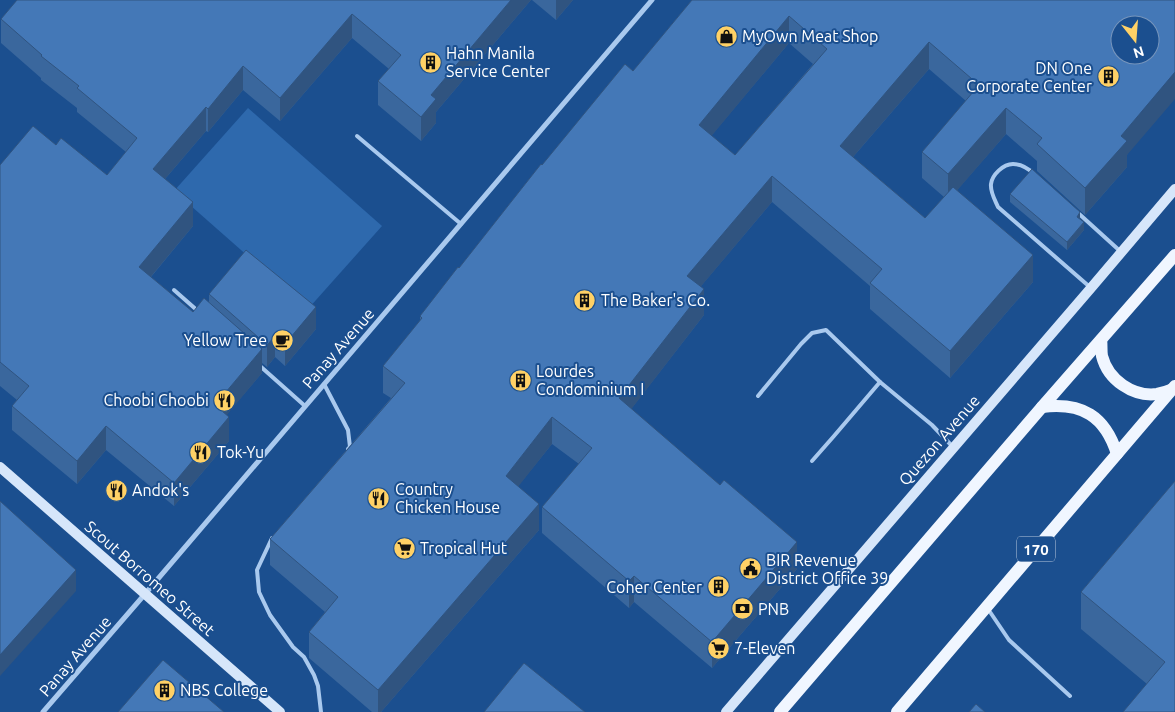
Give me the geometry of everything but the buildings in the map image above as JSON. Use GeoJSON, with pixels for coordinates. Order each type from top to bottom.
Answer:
{"type":"FeatureCollection","features":[{"type":"Feature","properties":{"kind":"main road"},"geometry":{"type":"LineString","coordinates":[[780,712],[1175,255]]}},
{"type":"Feature","properties":{"kind":"main road"},"geometry":{"type":"LineString","coordinates":[[1101,340],[1102,355],[1107,369],[1117,381],[1129,389],[1143,394],[1158,394],[1174,388]]}},
{"type":"Feature","properties":{"kind":"main road","name":"170"},"geometry":{"type":"LineString","coordinates":[[897,712],[1174,388]]}},
{"type":"Feature","properties":{"kind":"main road"},"geometry":{"type":"LineString","coordinates":[[1042,407],[1056,405],[1071,406],[1096,418],[1105,428],[1117,454]]}},
{"type":"Feature","properties":{"kind":"street","name":"Panay Avenue"},"geometry":{"type":"LineString","coordinates":[[43,712],[652,0]]}},
{"type":"Feature","properties":{"kind":"street","name":"Quezon Avenue"},"geometry":{"type":"LineString","coordinates":[[726,712],[1175,189]]}},
{"type":"Feature","properties":{"kind":"street","name":"Scout Borromeo Street"},"geometry":{"type":"LineString","coordinates":[[0,467],[280,712]]}},
{"type":"Feature","properties":{"kind":"lane"},"geometry":{"type":"LineString","coordinates":[[357,136],[461,224]]}},
{"type":"Feature","properties":{"kind":"lane"},"geometry":{"type":"LineString","coordinates":[[1035,175],[1028,168],[1013,164],[1003,167],[998,171],[991,182],[991,192],[998,207],[1091,288]]}},
{"type":"Feature","properties":{"kind":"lane"},"geometry":{"type":"LineString","coordinates":[[1071,207],[1122,252]]}},
{"type":"Feature","properties":{"kind":"lane"},"geometry":{"type":"LineString","coordinates":[[174,290],[202,315]]}},
{"type":"Feature","properties":{"kind":"lane"},"geometry":{"type":"LineString","coordinates":[[758,396],[812,333],[826,330],[880,382],[932,426],[954,448]]}},
{"type":"Feature","properties":{"kind":"lane"},"geometry":{"type":"LineString","coordinates":[[259,365],[305,406]]}},
{"type":"Feature","properties":{"kind":"lane"},"geometry":{"type":"LineString","coordinates":[[812,460],[880,382]]}},
{"type":"Feature","properties":{"kind":"lane"},"geometry":{"type":"LineString","coordinates":[[324,384],[348,430],[350,447],[343,454]]}},
{"type":"Feature","properties":{"kind":"lane"},"geometry":{"type":"LineString","coordinates":[[278,532],[272,538],[257,570],[259,592],[270,615],[293,647],[304,657],[314,675],[318,686],[321,712]]}},
{"type":"Feature","properties":{"kind":"lane"},"geometry":{"type":"LineString","coordinates":[[987,607],[1009,640],[1070,696]]}},
{"type":"Feature","properties":{"kind":"shaded area"},"geometry":{"type":"Polygon","coordinates":[[[248,108],[382,226],[308,309],[174,191],[248,108]]]}},
{"type":"Feature","properties":{"kind":"place","name":"MyOwn Meat Shop"},"geometry":{"type":"Point","coordinates":[726,36]}},
{"type":"Feature","properties":{"kind":"place","name":"Hahn Manila Service Center"},"geometry":{"type":"Point","coordinates":[430,62]}},
{"type":"Feature","properties":{"kind":"place","name":"DN One Corporate Center"},"geometry":{"type":"Point","coordinates":[1108,77]}},
{"type":"Feature","properties":{"kind":"place","name":"The Baker's Co."},"geometry":{"type":"Point","coordinates":[585,300]}},
{"type":"Feature","properties":{"kind":"place","name":"Yellow Tree"},"geometry":{"type":"Point","coordinates":[283,340]}},
{"type":"Feature","properties":{"kind":"place","name":"Lourdes Condominium I"},"geometry":{"type":"Point","coordinates":[520,380]}},
{"type":"Feature","properties":{"kind":"place","name":"Choobi Choobi"},"geometry":{"type":"Point","coordinates":[225,400]}},
{"type":"Feature","properties":{"kind":"place","name":"Tok-Yu"},"geometry":{"type":"Point","coordinates":[201,452]}},
{"type":"Feature","properties":{"kind":"place","name":"Andok's"},"geometry":{"type":"Point","coordinates":[116,490]}},
{"type":"Feature","properties":{"kind":"place","name":"Country Chicken House"},"geometry":{"type":"Point","coordinates":[379,498]}},
{"type":"Feature","properties":{"kind":"place","name":"Tropical Hut"},"geometry":{"type":"Point","coordinates":[404,548]}},
{"type":"Feature","properties":{"kind":"place","name":"BIR Revenue District Office 39"},"geometry":{"type":"Point","coordinates":[750,569]}},
{"type":"Feature","properties":{"kind":"place","name":"Coher Center"},"geometry":{"type":"Point","coordinates":[718,587]}},
{"type":"Feature","properties":{"kind":"place","name":"PNB"},"geometry":{"type":"Point","coordinates":[742,609]}},
{"type":"Feature","properties":{"kind":"place","name":"7-Eleven"},"geometry":{"type":"Point","coordinates":[718,648]}},
{"type":"Feature","properties":{"kind":"place","name":"NBS College"},"geometry":{"type":"Point","coordinates":[164,690]}}]}
